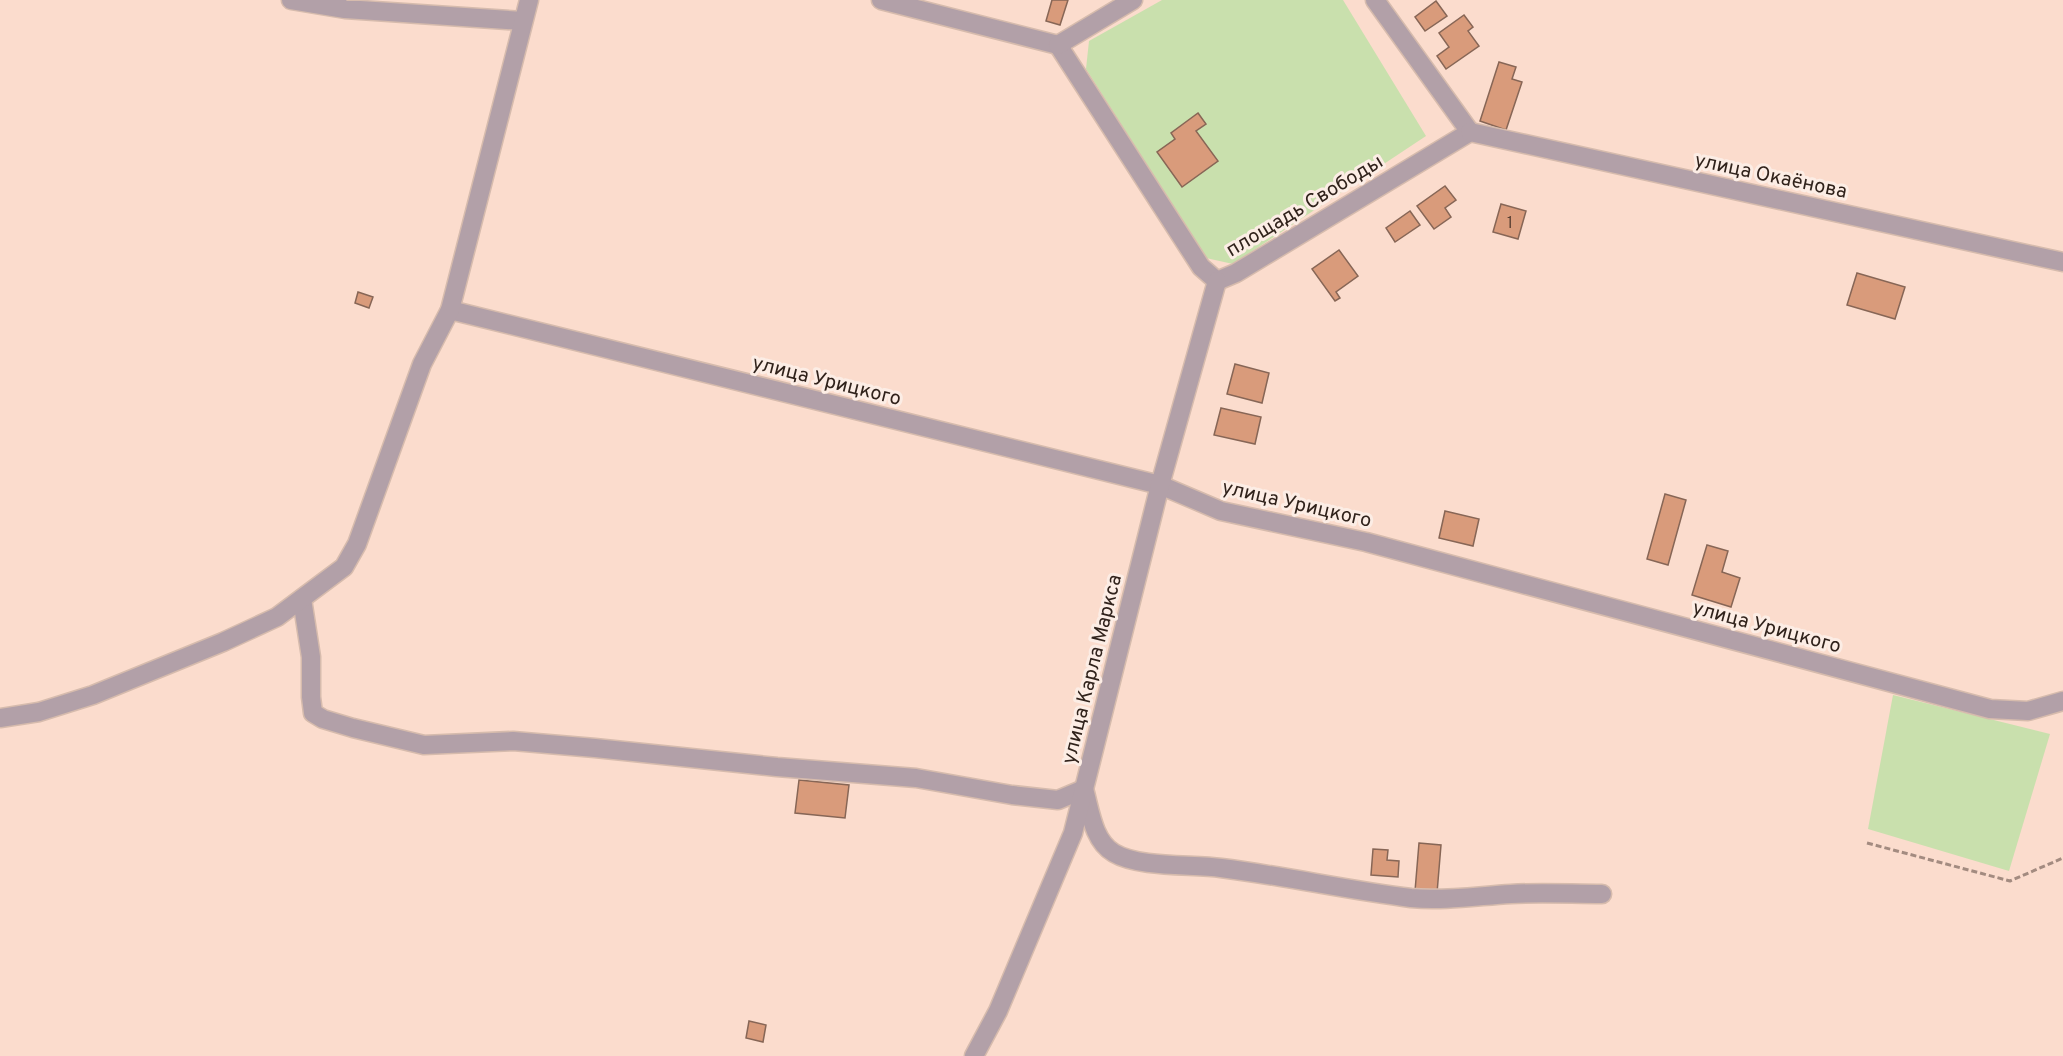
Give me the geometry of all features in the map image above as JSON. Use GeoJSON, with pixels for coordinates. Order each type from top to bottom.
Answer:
{"type":"FeatureCollection","features":[{"type":"Feature","properties":{"kind":"street"},"geometry":{"type":"LineString","coordinates":[[291,0],[345,9],[523,21]]}},
{"type":"Feature","properties":{"kind":"street"},"geometry":{"type":"LineString","coordinates":[[0,718],[39,712],[93,695],[223,642],[277,617],[344,567],[357,544],[422,364],[450,310],[529,0]]}},
{"type":"Feature","properties":{"kind":"street"},"geometry":{"type":"LineString","coordinates":[[881,0],[1058,45],[1133,0]]}},
{"type":"Feature","properties":{"kind":"street"},"geometry":{"type":"LineString","coordinates":[[1375,0],[1470,132]]}},
{"type":"Feature","properties":{"kind":"street","name":"площадь Свободы"},"geometry":{"type":"LineString","coordinates":[[1058,45],[1202,267],[1217,281],[1236,273],[1470,132]]}},
{"type":"Feature","properties":{"kind":"street","name":"улица Окаёнова"},"geometry":{"type":"LineString","coordinates":[[1470,132],[2063,262]]}},
{"type":"Feature","properties":{"kind":"street","name":"улица Карла Маркса"},"geometry":{"type":"LineString","coordinates":[[974,1056],[998,1011],[1073,833],[1160,485],[1217,281]]}},
{"type":"Feature","properties":{"kind":"street","name":"улица Урицкого"},"geometry":{"type":"LineString","coordinates":[[450,310],[1160,485],[1221,511],[1366,542],[1990,709],[2028,711],[2063,701]]}},
{"type":"Feature","properties":{"kind":"street"},"geometry":{"type":"LineString","coordinates":[[302,599],[311,657],[311,697],[314,713],[323,719],[424,745],[513,741],[916,778],[1012,795],[1058,800],[1084,789],[1094,828],[1101,841],[1111,852],[1122,858],[1140,862],[1219,868],[1412,898],[1450,899],[1513,894],[1602,894]]}},
{"type":"Feature","properties":{"kind":"path"},"geometry":{"type":"LineString","coordinates":[[1867,843],[2010,881],[2063,858]]}},
{"type":"Feature","properties":{"kind":"green space"},"geometry":{"type":"Polygon","coordinates":[[[1162,0],[1343,0],[1426,136],[1233,264],[1206,258],[1086,69],[1089,41],[1162,0]]]}},
{"type":"Feature","properties":{"kind":"green space"},"geometry":{"type":"Polygon","coordinates":[[[1893,695],[2050,734],[2009,871],[1868,829],[1893,695]]]}},
{"type":"Feature","properties":{"kind":"building"},"geometry":{"type":"Polygon","coordinates":[[[1052,0],[1068,0],[1060,25],[1046,21],[1052,0]]]}},
{"type":"Feature","properties":{"kind":"building"},"geometry":{"type":"Polygon","coordinates":[[[1436,1],[1447,16],[1425,31],[1415,17],[1436,1]]]}},
{"type":"Feature","properties":{"kind":"building"},"geometry":{"type":"Polygon","coordinates":[[[1464,15],[1473,27],[1468,31],[1479,46],[1446,69],[1437,56],[1449,47],[1439,33],[1464,15]]]}},
{"type":"Feature","properties":{"kind":"building"},"geometry":{"type":"Polygon","coordinates":[[[1499,62],[1516,67],[1512,79],[1522,82],[1506,130],[1480,121],[1499,62]]]}},
{"type":"Feature","properties":{"kind":"building"},"geometry":{"type":"Polygon","coordinates":[[[1198,113],[1206,124],[1196,131],[1218,161],[1182,187],[1157,152],[1175,139],[1171,133],[1198,113]]]}},
{"type":"Feature","properties":{"kind":"building"},"geometry":{"type":"Polygon","coordinates":[[[1445,186],[1456,200],[1445,208],[1451,217],[1434,229],[1417,206],[1445,186]]]}},
{"type":"Feature","properties":{"kind":"building"},"geometry":{"type":"Polygon","coordinates":[[[1501,204],[1526,211],[1518,239],[1493,232],[1501,204]]]}},
{"type":"Feature","properties":{"kind":"building"},"geometry":{"type":"Polygon","coordinates":[[[1410,211],[1420,225],[1395,242],[1386,228],[1410,211]]]}},
{"type":"Feature","properties":{"kind":"building"},"geometry":{"type":"Polygon","coordinates":[[[1339,250],[1358,276],[1336,292],[1340,298],[1335,301],[1312,269],[1339,250]]]}},
{"type":"Feature","properties":{"kind":"building"},"geometry":{"type":"Polygon","coordinates":[[[1857,273],[1905,287],[1895,319],[1847,305],[1857,273]]]}},
{"type":"Feature","properties":{"kind":"building"},"geometry":{"type":"Polygon","coordinates":[[[358,292],[373,297],[369,308],[355,303],[358,292]]]}},
{"type":"Feature","properties":{"kind":"building"},"geometry":{"type":"Polygon","coordinates":[[[1235,364],[1269,373],[1262,403],[1227,394],[1235,364]]]}},
{"type":"Feature","properties":{"kind":"building"},"geometry":{"type":"Polygon","coordinates":[[[1221,408],[1261,417],[1255,444],[1214,435],[1221,408]]]}},
{"type":"Feature","properties":{"kind":"building"},"geometry":{"type":"Polygon","coordinates":[[[1665,494],[1686,500],[1668,565],[1647,559],[1665,494]]]}},
{"type":"Feature","properties":{"kind":"building"},"geometry":{"type":"Polygon","coordinates":[[[1445,511],[1479,519],[1473,546],[1439,538],[1445,511]]]}},
{"type":"Feature","properties":{"kind":"building"},"geometry":{"type":"Polygon","coordinates":[[[1707,545],[1728,551],[1722,572],[1740,578],[1731,607],[1692,595],[1707,545]]]}},
{"type":"Feature","properties":{"kind":"building"},"geometry":{"type":"Polygon","coordinates":[[[799,780],[849,785],[845,818],[795,813],[799,780]]]}},
{"type":"Feature","properties":{"kind":"building"},"geometry":{"type":"Polygon","coordinates":[[[1419,843],[1441,845],[1437,893],[1415,891],[1419,843]]]}},
{"type":"Feature","properties":{"kind":"building"},"geometry":{"type":"Polygon","coordinates":[[[1373,849],[1388,850],[1387,860],[1399,861],[1398,877],[1371,875],[1373,849]]]}},
{"type":"Feature","properties":{"kind":"building"},"geometry":{"type":"Polygon","coordinates":[[[749,1021],[766,1025],[763,1042],[746,1038],[749,1021]]]}}]}
